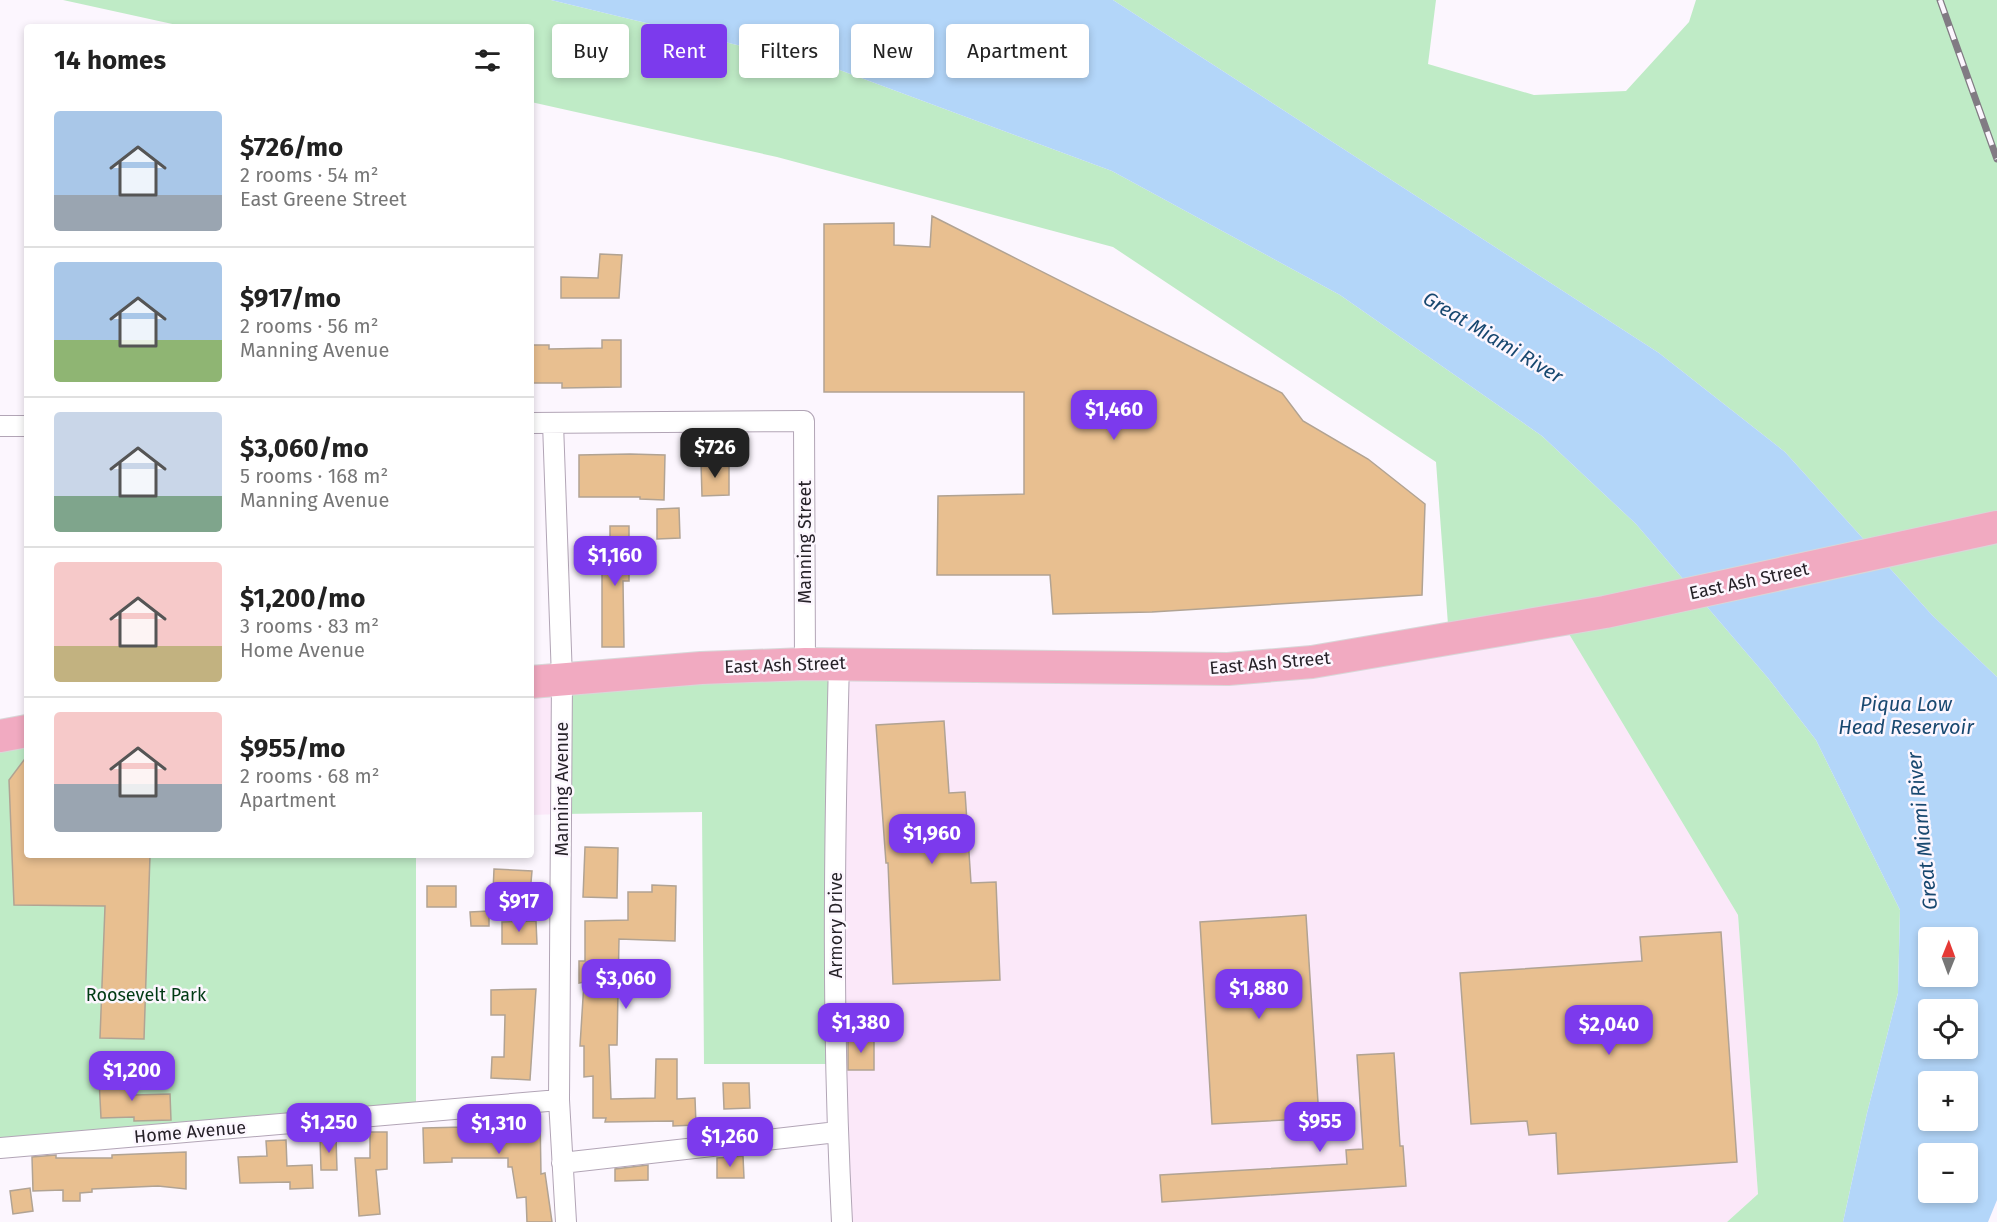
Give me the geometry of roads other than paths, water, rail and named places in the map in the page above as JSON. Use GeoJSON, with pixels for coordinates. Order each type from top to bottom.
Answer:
{"type":"FeatureCollection","features":[{"type":"Feature","properties":{"kind":"main road","name":"East Ash Street"},"geometry":{"type":"LineString","coordinates":[[534,682],[701,668],[839,663],[1228,669],[1312,662],[1605,612],[1997,527]]}},
{"type":"Feature","properties":{"kind":"main road"},"geometry":{"type":"LineString","coordinates":[[0,736],[24,732]]}},
{"type":"Feature","properties":{"kind":"street","name":"Manning Street"},"geometry":{"type":"LineString","coordinates":[[553,423],[804,421],[805,664]]}},
{"type":"Feature","properties":{"kind":"street"},"geometry":{"type":"LineString","coordinates":[[534,423],[553,423]]}},
{"type":"Feature","properties":{"kind":"street","name":"Manning Avenue"},"geometry":{"type":"LineString","coordinates":[[553,423],[562,679],[559,1100],[566,1222]]}},
{"type":"Feature","properties":{"kind":"street"},"geometry":{"type":"LineString","coordinates":[[0,426],[24,426]]}},
{"type":"Feature","properties":{"kind":"street","name":"Armory Drive"},"geometry":{"type":"LineString","coordinates":[[839,663],[835,813],[837,1132],[842,1222]]}},
{"type":"Feature","properties":{"kind":"street","name":"Home Avenue"},"geometry":{"type":"LineString","coordinates":[[0,1148],[559,1100]]}},
{"type":"Feature","properties":{"kind":"street"},"geometry":{"type":"LineString","coordinates":[[562,1162],[837,1132]]}},
{"type":"Feature","properties":{"kind":"water"},"geometry":{"type":"Polygon","coordinates":[[[551,0],[1113,0],[1659,353],[1785,452],[1932,615],[1997,677],[1997,1200],[1988,1222],[1843,1222],[1867,1113],[1898,993],[1900,910],[1816,740],[1768,678],[1636,524],[1542,436],[1340,295],[1112,171],[861,78],[934,78],[934,24],[851,24],[851,74],[839,70],[839,24],[739,24],[739,45],[727,42],[727,24],[650,24],[551,0]]]}},
{"type":"Feature","properties":{"kind":"railway"},"geometry":{"type":"LineString","coordinates":[[1940,0],[1997,159]]}},
{"type":"Feature","properties":{"kind":"water label","name":"Great Miami River"},"geometry":{"type":"Point","coordinates":[1493,337]}},
{"type":"Feature","properties":{"kind":"water label","name":"Piqua Low Head Reservoir"},"geometry":{"type":"Point","coordinates":[1906,716]}},
{"type":"Feature","properties":{"kind":"water label","name":"Great Miami River"},"geometry":{"type":"Point","coordinates":[1922,831]}},
{"type":"Feature","properties":{"kind":"park label","name":"Roosevelt Park"},"geometry":{"type":"Point","coordinates":[146,995]}}]}
